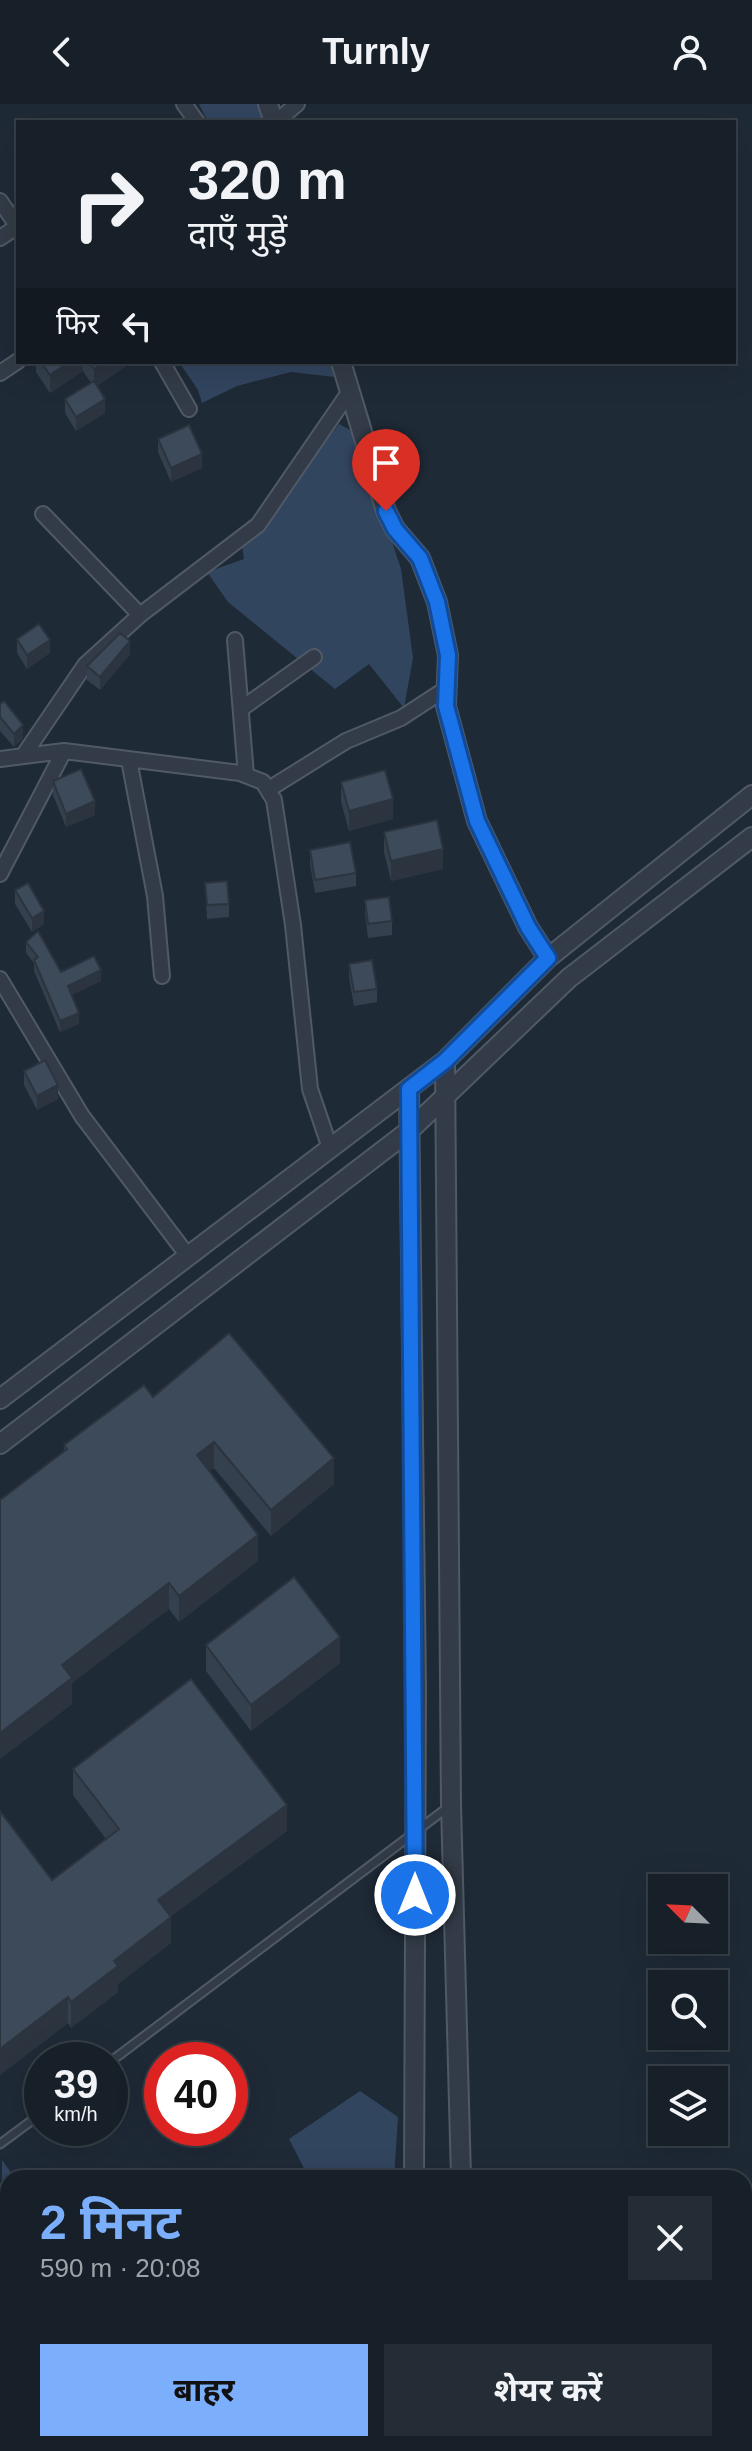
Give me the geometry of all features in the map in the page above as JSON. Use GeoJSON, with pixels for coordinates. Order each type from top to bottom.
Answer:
{"type":"FeatureCollection","features":[{"type":"Feature","properties":{"kind":"street"},"geometry":{"type":"LineString","coordinates":[[277,120],[297,104]]}},
{"type":"Feature","properties":{"kind":"street"},"geometry":{"type":"LineString","coordinates":[[0,201],[16,223]]}},
{"type":"Feature","properties":{"kind":"street"},"geometry":{"type":"LineString","coordinates":[[163,364],[189,409]]}},
{"type":"Feature","properties":{"kind":"street"},"geometry":{"type":"LineString","coordinates":[[342,364],[390,521],[420,558],[437,602],[448,655],[444,690],[455,748],[481,830],[528,927],[548,958]]}},
{"type":"Feature","properties":{"kind":"street"},"geometry":{"type":"LineString","coordinates":[[23,756],[74,678],[140,615],[258,525],[350,391]]}},
{"type":"Feature","properties":{"kind":"street"},"geometry":{"type":"LineString","coordinates":[[43,514],[140,615]]}},
{"type":"Feature","properties":{"kind":"street"},"geometry":{"type":"LineString","coordinates":[[235,640],[246,775]]}},
{"type":"Feature","properties":{"kind":"street"},"geometry":{"type":"LineString","coordinates":[[241,709],[314,657]]}},
{"type":"Feature","properties":{"kind":"street"},"geometry":{"type":"LineString","coordinates":[[269,789],[339,745],[401,718],[444,690]]}},
{"type":"Feature","properties":{"kind":"street"},"geometry":{"type":"LineString","coordinates":[[0,874],[64,751]]}},
{"type":"Feature","properties":{"kind":"street"},"geometry":{"type":"LineString","coordinates":[[0,759],[64,751],[246,775],[263,782],[269,789],[293,925],[310,1089],[330,1148]]}},
{"type":"Feature","properties":{"kind":"street"},"geometry":{"type":"LineString","coordinates":[[129,760],[155,896],[162,976]]}},
{"type":"Feature","properties":{"kind":"street"},"geometry":{"type":"LineString","coordinates":[[0,1399],[445,1061],[548,958],[752,795]]}},
{"type":"Feature","properties":{"kind":"street"},"geometry":{"type":"LineString","coordinates":[[0,1444],[410,1130],[444,1101],[569,978],[752,837]]}},
{"type":"Feature","properties":{"kind":"street"},"geometry":{"type":"LineString","coordinates":[[0,979],[82,1116],[188,1256]]}},
{"type":"Feature","properties":{"kind":"street"},"geometry":{"type":"LineString","coordinates":[[445,1061],[451,1805],[461,2170]]}},
{"type":"Feature","properties":{"kind":"street"},"geometry":{"type":"LineString","coordinates":[[409,1089],[415,1832],[414,2170]]}},
{"type":"Feature","properties":{"kind":"lane"},"geometry":{"type":"LineString","coordinates":[[128,2048],[451,1805]]}},
{"type":"Feature","properties":{"kind":"lane"},"geometry":{"type":"LineString","coordinates":[[0,2144],[24,2126]]}},
{"type":"Feature","properties":{"kind":"water"},"geometry":{"type":"Polygon","coordinates":[[[199,104],[261,104],[265,120],[207,120],[199,104]]]}},
{"type":"Feature","properties":{"kind":"water"},"geometry":{"type":"Polygon","coordinates":[[[180,364],[332,364],[335,377],[291,372],[237,386],[202,403],[198,390],[180,364]]]}},
{"type":"Feature","properties":{"kind":"water"},"geometry":{"type":"Polygon","coordinates":[[[339,424],[356,433],[401,569],[413,658],[404,708],[369,664],[335,689],[228,602],[207,572],[244,559],[241,537],[291,487],[339,424]]]}},
{"type":"Feature","properties":{"kind":"water"},"geometry":{"type":"Polygon","coordinates":[[[360,2091],[398,2117],[395,2170],[305,2170],[289,2139],[360,2091]]]}},
{"type":"Feature","properties":{"kind":"building"},"geometry":{"type":"Polygon","coordinates":[[[42,364],[66,364],[50,375],[42,364]]]}},
{"type":"Feature","properties":{"kind":"building"},"geometry":{"type":"Polygon","coordinates":[[[94,381],[105,399],[76,417],[65,399],[94,381]]]}},
{"type":"Feature","properties":{"kind":"building"},"geometry":{"type":"Polygon","coordinates":[[[189,425],[202,454],[171,468],[158,439],[189,425]]]}},
{"type":"Feature","properties":{"kind":"building"},"geometry":{"type":"Polygon","coordinates":[[[39,624],[50,640],[27,655],[17,639],[39,624]]]}},
{"type":"Feature","properties":{"kind":"building"},"geometry":{"type":"Polygon","coordinates":[[[120,633],[130,641],[100,677],[87,666],[120,633]]]}},
{"type":"Feature","properties":{"kind":"building"},"geometry":{"type":"Polygon","coordinates":[[[4,701],[23,725],[14,734],[0,717],[0,704],[4,701]]]}},
{"type":"Feature","properties":{"kind":"building"},"geometry":{"type":"Polygon","coordinates":[[[81,769],[95,801],[66,814],[53,781],[81,769]]]}},
{"type":"Feature","properties":{"kind":"building"},"geometry":{"type":"Polygon","coordinates":[[[385,770],[393,799],[349,811],[341,782],[385,770]]]}},
{"type":"Feature","properties":{"kind":"building"},"geometry":{"type":"Polygon","coordinates":[[[437,820],[443,849],[391,861],[384,832],[437,820]]]}},
{"type":"Feature","properties":{"kind":"building"},"geometry":{"type":"Polygon","coordinates":[[[350,842],[356,873],[315,880],[310,850],[350,842]]]}},
{"type":"Feature","properties":{"kind":"building"},"geometry":{"type":"Polygon","coordinates":[[[227,881],[229,904],[207,905],[205,883],[227,881]]]}},
{"type":"Feature","properties":{"kind":"building"},"geometry":{"type":"Polygon","coordinates":[[[28,883],[44,911],[32,918],[15,890],[28,883]]]}},
{"type":"Feature","properties":{"kind":"building"},"geometry":{"type":"Polygon","coordinates":[[[389,897],[392,921],[368,924],[365,900],[389,897]]]}},
{"type":"Feature","properties":{"kind":"building"},"geometry":{"type":"Polygon","coordinates":[[[38,931],[61,972],[94,956],[101,970],[68,986],[79,1013],[60,1021],[34,960],[38,957],[26,942],[38,931]]]}},
{"type":"Feature","properties":{"kind":"building"},"geometry":{"type":"Polygon","coordinates":[[[372,960],[377,989],[354,992],[349,964],[372,960]]]}},
{"type":"Feature","properties":{"kind":"building"},"geometry":{"type":"Polygon","coordinates":[[[45,1060],[58,1085],[37,1096],[24,1071],[45,1060]]]}},
{"type":"Feature","properties":{"kind":"building"},"geometry":{"type":"Polygon","coordinates":[[[229,1333],[334,1458],[271,1510],[214,1442],[197,1455],[258,1535],[179,1596],[169,1583],[62,1665],[72,1678],[0,1733],[0,1500],[67,1449],[64,1445],[144,1385],[153,1397],[229,1333]]]}},
{"type":"Feature","properties":{"kind":"building"},"geometry":{"type":"Polygon","coordinates":[[[294,1577],[340,1637],[251,1705],[206,1645],[294,1577]]]}},
{"type":"Feature","properties":{"kind":"building"},"geometry":{"type":"Polygon","coordinates":[[[191,1679],[287,1805],[158,1900],[171,1917],[114,1961],[118,1966],[71,2002],[68,1997],[0,2049],[0,1811],[52,1880],[119,1829],[73,1769],[191,1679]]]}},
{"type":"Feature","properties":{"kind":"route"},"geometry":{"type":"LineString","coordinates":[[386,511],[395,529],[415,550],[424,565],[437,602],[448,655],[444,690],[446,706],[477,821],[528,927],[548,958],[445,1061],[409,1089],[416,1689],[415,1895]]}}]}
